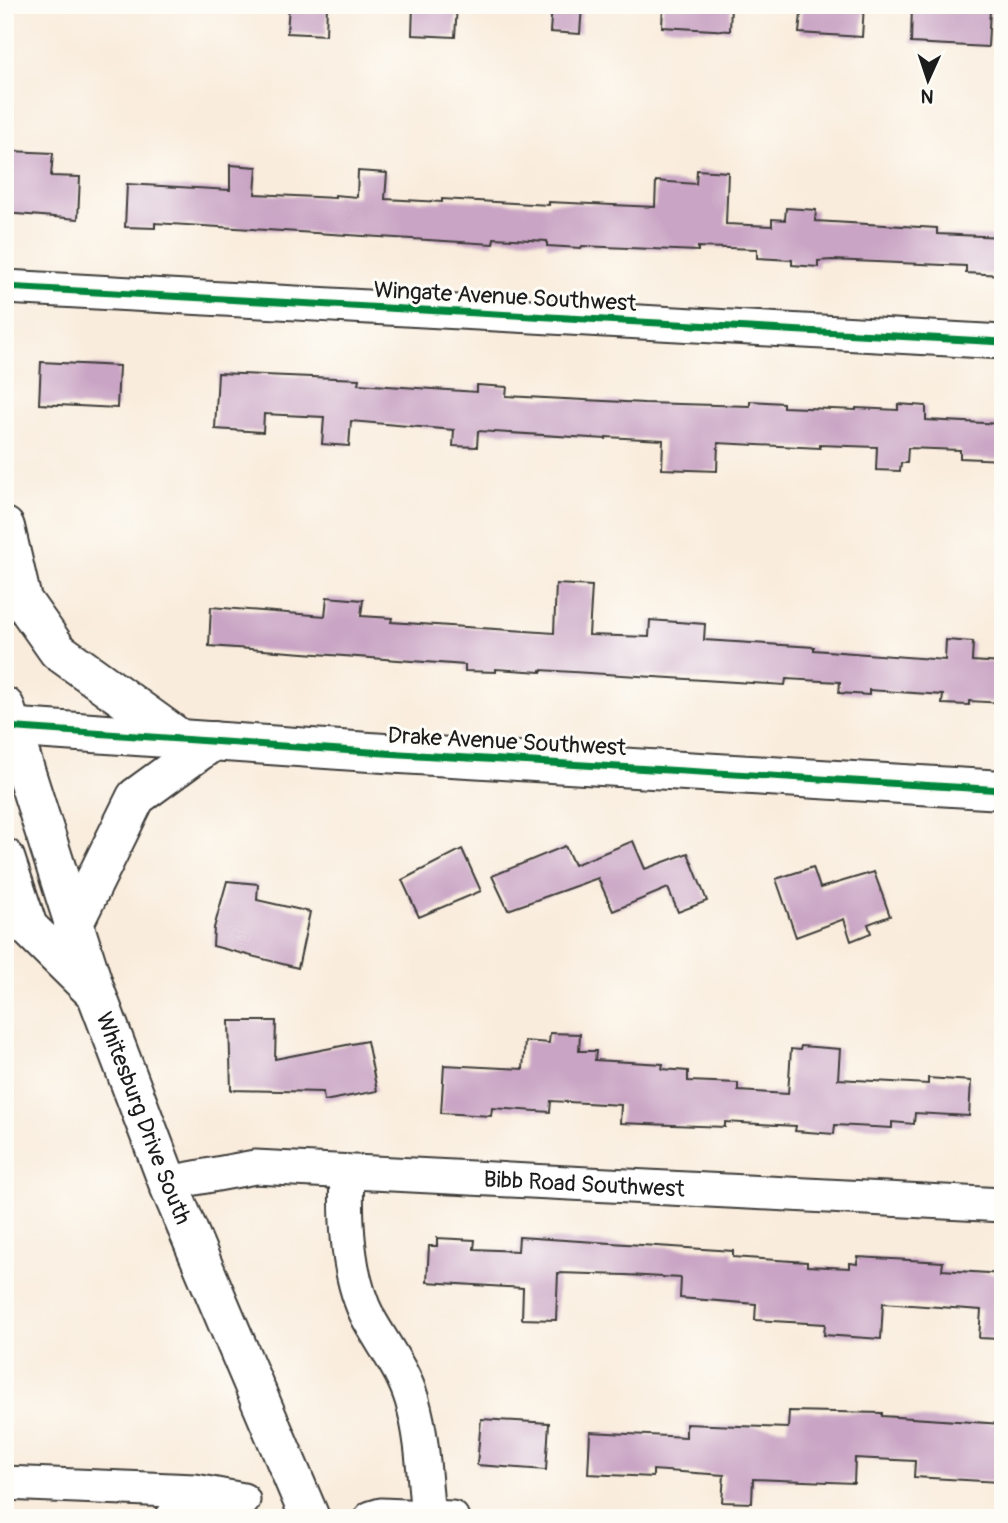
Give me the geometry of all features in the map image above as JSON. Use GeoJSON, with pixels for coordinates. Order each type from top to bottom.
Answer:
{"type":"FeatureCollection","features":[{"type":"Feature","properties":{"kind":"main road"},"geometry":{"type":"LineString","coordinates":[[5,527],[22,600],[58,651],[196,740],[136,797],[74,925]]}},
{"type":"Feature","properties":{"kind":"main road","name":"Drake Avenue Southwest"},"geometry":{"type":"LineString","coordinates":[[7,720],[196,740],[1003,789]]}},
{"type":"Feature","properties":{"kind":"main road","name":"Whitesburg Drive South"},"geometry":{"type":"LineString","coordinates":[[7,720],[96,993],[168,1183],[310,1518]]}},
{"type":"Feature","properties":{"kind":"main road"},"geometry":{"type":"LineString","coordinates":[[5,858],[28,927],[96,993]]}},
{"type":"Feature","properties":{"kind":"street","name":"Wingate Avenue Southwest"},"geometry":{"type":"LineString","coordinates":[[5,287],[1003,342]]}},
{"type":"Feature","properties":{"kind":"street","name":"Bibb Road Southwest"},"geometry":{"type":"LineString","coordinates":[[168,1183],[256,1167],[1003,1205]]}},
{"type":"Feature","properties":{"kind":"street"},"geometry":{"type":"LineString","coordinates":[[346,1172],[347,1220],[354,1274],[368,1317],[400,1370],[412,1400],[428,1517]]}},
{"type":"Feature","properties":{"kind":"street"},"geometry":{"type":"LineString","coordinates":[[5,1483],[195,1491],[243,1500],[172,1518]]}},
{"type":"Feature","properties":{"kind":"street"},"geometry":{"type":"LineString","coordinates":[[371,1518],[381,1515],[453,1518]]}},
{"type":"Feature","properties":{"kind":"building"},"geometry":{"type":"Polygon","coordinates":[[[289,5],[327,5],[326,35],[287,33],[289,5]]]}},
{"type":"Feature","properties":{"kind":"building"},"geometry":{"type":"Polygon","coordinates":[[[413,5],[457,5],[455,37],[412,35],[413,5]]]}},
{"type":"Feature","properties":{"kind":"building"},"geometry":{"type":"Polygon","coordinates":[[[552,5],[582,5],[580,34],[550,32],[552,5]]]}},
{"type":"Feature","properties":{"kind":"building"},"geometry":{"type":"Polygon","coordinates":[[[663,5],[731,5],[730,31],[662,27],[663,5]]]}},
{"type":"Feature","properties":{"kind":"building"},"geometry":{"type":"Polygon","coordinates":[[[802,5],[864,5],[862,37],[799,33],[802,5]]]}},
{"type":"Feature","properties":{"kind":"building"},"geometry":{"type":"Polygon","coordinates":[[[912,5],[990,9],[988,47],[911,43],[912,5]]]}},
{"type":"Feature","properties":{"kind":"building"},"geometry":{"type":"Polygon","coordinates":[[[10,151],[53,153],[51,176],[80,177],[78,219],[5,213],[6,173],[9,173],[10,151]]]}},
{"type":"Feature","properties":{"kind":"building"},"geometry":{"type":"Polygon","coordinates":[[[230,165],[257,167],[255,194],[357,197],[358,171],[387,173],[385,199],[655,207],[656,181],[696,184],[697,170],[728,172],[726,224],[772,226],[772,219],[785,220],[786,208],[816,210],[815,221],[937,228],[937,234],[1003,237],[1003,275],[966,273],[966,266],[832,260],[818,261],[818,267],[792,265],[792,260],[757,258],[757,249],[698,247],[698,251],[581,248],[547,246],[547,241],[494,238],[493,244],[155,223],[155,228],[125,227],[127,184],[230,190],[230,165]]]}},
{"type":"Feature","properties":{"kind":"building"},"geometry":{"type":"Polygon","coordinates":[[[41,362],[119,366],[117,408],[39,404],[41,362]]]}},
{"type":"Feature","properties":{"kind":"building"},"geometry":{"type":"Polygon","coordinates":[[[218,373],[359,379],[358,384],[477,392],[477,385],[507,387],[506,396],[644,403],[750,406],[750,401],[783,403],[783,407],[856,410],[898,410],[898,404],[926,406],[926,420],[1003,424],[1003,460],[960,458],[960,450],[908,448],[907,463],[901,463],[900,471],[876,470],[877,447],[820,445],[820,448],[718,443],[717,471],[662,469],[663,440],[478,431],[477,447],[453,446],[454,430],[351,421],[349,446],[322,444],[324,417],[264,414],[263,432],[215,429],[218,373]]]}},
{"type":"Feature","properties":{"kind":"building"},"geometry":{"type":"Polygon","coordinates":[[[556,584],[592,586],[589,635],[649,637],[650,620],[705,624],[704,640],[814,647],[814,650],[945,660],[946,640],[973,642],[972,661],[1003,663],[1003,703],[969,701],[969,705],[942,704],[943,695],[869,690],[869,695],[839,693],[840,682],[786,679],[785,685],[541,670],[465,671],[465,665],[209,646],[211,607],[325,616],[327,597],[363,600],[361,616],[392,618],[391,622],[554,633],[556,584]]]}},
{"type":"Feature","properties":{"kind":"building"},"geometry":{"type":"Polygon","coordinates":[[[633,841],[645,869],[688,853],[707,901],[678,912],[668,888],[613,911],[598,878],[508,910],[492,876],[565,846],[574,865],[633,841]]]}},
{"type":"Feature","properties":{"kind":"building"},"geometry":{"type":"Polygon","coordinates":[[[462,849],[481,891],[419,917],[402,880],[462,849]]]}},
{"type":"Feature","properties":{"kind":"building"},"geometry":{"type":"Polygon","coordinates":[[[813,867],[820,888],[874,872],[890,916],[868,924],[871,933],[851,941],[844,919],[796,937],[776,879],[813,867]]]}},
{"type":"Feature","properties":{"kind":"building"},"geometry":{"type":"Polygon","coordinates":[[[227,881],[258,884],[257,900],[310,912],[298,968],[213,946],[214,928],[227,881]]]}},
{"type":"Feature","properties":{"kind":"building"},"geometry":{"type":"Polygon","coordinates":[[[229,1021],[276,1021],[275,1059],[367,1041],[377,1091],[324,1101],[323,1092],[231,1090],[229,1021]]]}},
{"type":"Feature","properties":{"kind":"building"},"geometry":{"type":"Polygon","coordinates":[[[550,1033],[580,1034],[579,1051],[596,1051],[595,1060],[663,1064],[662,1069],[688,1071],[688,1081],[738,1083],[738,1091],[788,1094],[791,1049],[800,1050],[801,1046],[840,1049],[838,1079],[928,1084],[928,1078],[971,1081],[969,1116],[915,1113],[914,1124],[892,1122],[892,1128],[835,1125],[834,1134],[795,1131],[796,1126],[725,1122],[725,1127],[620,1123],[621,1105],[551,1101],[550,1112],[492,1108],[491,1116],[441,1113],[444,1065],[523,1069],[525,1041],[549,1043],[550,1033]]]}},
{"type":"Feature","properties":{"kind":"building"},"geometry":{"type":"Polygon","coordinates":[[[519,1237],[733,1251],[733,1257],[807,1262],[807,1266],[850,1268],[850,1263],[857,1264],[858,1257],[943,1262],[942,1270],[1003,1274],[1003,1335],[1000,1335],[1000,1339],[979,1338],[981,1310],[883,1303],[881,1339],[824,1335],[825,1324],[755,1320],[756,1304],[680,1298],[681,1278],[626,1275],[558,1273],[556,1320],[522,1319],[523,1288],[427,1282],[429,1246],[437,1246],[437,1238],[475,1240],[474,1249],[518,1251],[519,1237]]]}},
{"type":"Feature","properties":{"kind":"building"},"geometry":{"type":"Polygon","coordinates":[[[789,1411],[882,1413],[882,1416],[1002,1424],[999,1482],[914,1477],[915,1461],[855,1458],[854,1483],[753,1479],[752,1503],[722,1502],[724,1475],[653,1470],[653,1477],[588,1474],[590,1432],[686,1437],[686,1424],[788,1428],[789,1411]]]}},
{"type":"Feature","properties":{"kind":"building"},"geometry":{"type":"Polygon","coordinates":[[[481,1419],[549,1423],[546,1470],[477,1465],[481,1419]]]}},
{"type":"Feature","properties":{"kind":"cycle path"},"geometry":{"type":"LineString","coordinates":[[5,287],[1003,342]]}},
{"type":"Feature","properties":{"kind":"cycle path"},"geometry":{"type":"LineString","coordinates":[[5,727],[1003,790]]}}]}
